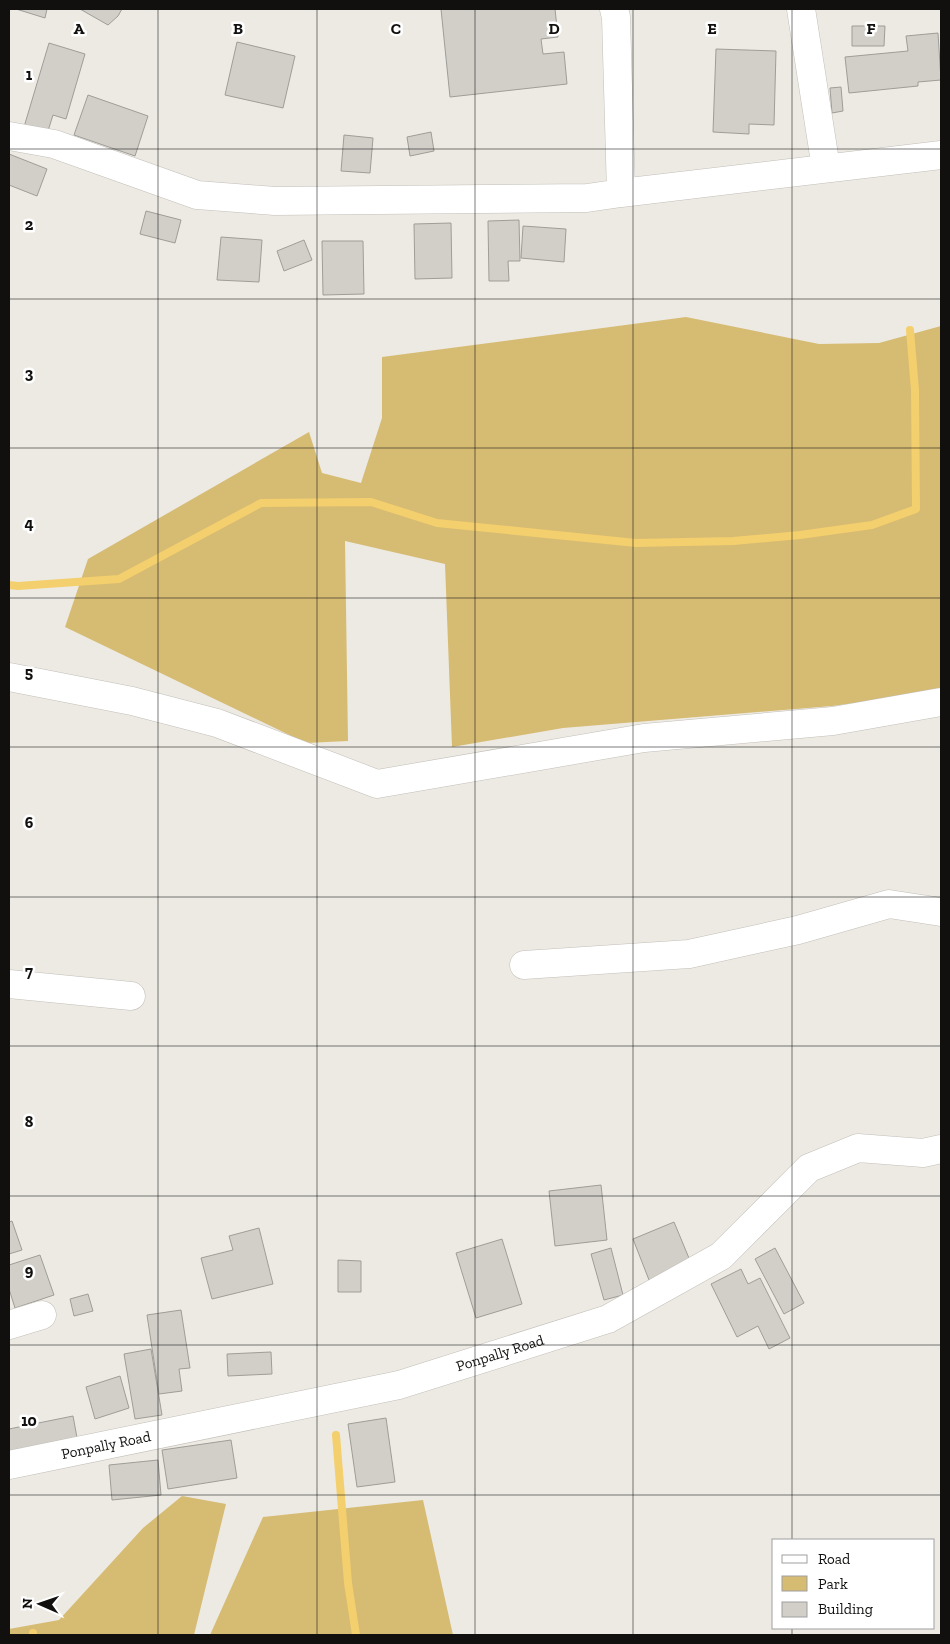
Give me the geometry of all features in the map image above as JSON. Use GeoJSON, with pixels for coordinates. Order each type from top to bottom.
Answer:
{"type":"FeatureCollection","features":[{"type":"Feature","properties":{"kind":"street"},"geometry":{"type":"LineString","coordinates":[[614,9],[616,17],[621,192]]}},
{"type":"Feature","properties":{"kind":"street"},"geometry":{"type":"LineString","coordinates":[[800,9],[826,168]]}},
{"type":"Feature","properties":{"kind":"street"},"geometry":{"type":"LineString","coordinates":[[9,136],[54,144],[197,195],[285,200],[587,198],[621,192],[941,155]]}},
{"type":"Feature","properties":{"kind":"street"},"geometry":{"type":"LineString","coordinates":[[9,677],[132,701],[217,723],[377,784],[644,738],[833,721],[941,702]]}},
{"type":"Feature","properties":{"kind":"street"},"geometry":{"type":"LineString","coordinates":[[524,965],[689,954],[798,930],[889,904],[941,912]]}},
{"type":"Feature","properties":{"kind":"street"},"geometry":{"type":"LineString","coordinates":[[9,984],[131,996]]}},
{"type":"Feature","properties":{"kind":"street","name":"Ponpally Road"},"geometry":{"type":"LineString","coordinates":[[9,1465],[398,1385],[608,1319],[721,1256],[809,1168],[858,1148],[923,1153],[941,1149]]}},
{"type":"Feature","properties":{"kind":"street"},"geometry":{"type":"LineString","coordinates":[[9,1325],[42,1315]]}},
{"type":"Feature","properties":{"kind":"green space"},"geometry":{"type":"Polygon","coordinates":[[[686,317],[819,344],[879,343],[941,326],[941,692],[832,706],[563,728],[452,747],[445,564],[345,541],[348,741],[306,743],[65,627],[88,559],[309,432],[322,473],[361,483],[382,418],[382,357],[686,317]]]}},
{"type":"Feature","properties":{"kind":"green space"},"geometry":{"type":"Polygon","coordinates":[[[182,1496],[226,1504],[194,1635],[9,1635],[9,1629],[59,1620],[143,1528],[182,1496]]]}},
{"type":"Feature","properties":{"kind":"green space"},"geometry":{"type":"Polygon","coordinates":[[[423,1500],[453,1635],[210,1635],[263,1517],[423,1500]]]}},
{"type":"Feature","properties":{"kind":"building"},"geometry":{"type":"Polygon","coordinates":[[[16,9],[47,9],[45,18],[16,9]]]}},
{"type":"Feature","properties":{"kind":"building"},"geometry":{"type":"Polygon","coordinates":[[[80,9],[122,9],[118,16],[108,25],[80,9]]]}},
{"type":"Feature","properties":{"kind":"building"},"geometry":{"type":"Polygon","coordinates":[[[441,9],[555,9],[558,37],[541,39],[543,54],[564,52],[567,84],[450,97],[441,9]]]}},
{"type":"Feature","properties":{"kind":"building"},"geometry":{"type":"Polygon","coordinates":[[[852,26],[885,26],[884,46],[852,46],[852,26]]]}},
{"type":"Feature","properties":{"kind":"building"},"geometry":{"type":"Polygon","coordinates":[[[938,33],[941,80],[918,82],[918,86],[849,93],[845,57],[908,51],[906,36],[938,33]]]}},
{"type":"Feature","properties":{"kind":"building"},"geometry":{"type":"Polygon","coordinates":[[[237,42],[295,56],[283,108],[225,95],[237,42]]]}},
{"type":"Feature","properties":{"kind":"building"},"geometry":{"type":"Polygon","coordinates":[[[49,43],[85,54],[66,119],[53,115],[47,134],[24,127],[49,43]]]}},
{"type":"Feature","properties":{"kind":"building"},"geometry":{"type":"Polygon","coordinates":[[[716,49],[776,51],[774,125],[749,124],[749,134],[713,132],[716,49]]]}},
{"type":"Feature","properties":{"kind":"building"},"geometry":{"type":"Polygon","coordinates":[[[841,87],[843,111],[832,113],[830,88],[841,87]]]}},
{"type":"Feature","properties":{"kind":"building"},"geometry":{"type":"Polygon","coordinates":[[[88,95],[148,116],[135,156],[74,135],[88,95]]]}},
{"type":"Feature","properties":{"kind":"building"},"geometry":{"type":"Polygon","coordinates":[[[431,132],[434,151],[410,156],[407,137],[431,132]]]}},
{"type":"Feature","properties":{"kind":"building"},"geometry":{"type":"Polygon","coordinates":[[[344,135],[373,138],[370,173],[341,171],[344,135]]]}},
{"type":"Feature","properties":{"kind":"building"},"geometry":{"type":"Polygon","coordinates":[[[9,154],[47,169],[37,196],[9,185],[9,154]]]}},
{"type":"Feature","properties":{"kind":"building"},"geometry":{"type":"Polygon","coordinates":[[[146,211],[181,220],[175,243],[140,234],[146,211]]]}},
{"type":"Feature","properties":{"kind":"building"},"geometry":{"type":"Polygon","coordinates":[[[519,220],[520,261],[508,261],[509,281],[489,281],[488,221],[519,220]]]}},
{"type":"Feature","properties":{"kind":"building"},"geometry":{"type":"Polygon","coordinates":[[[451,223],[452,278],[415,279],[414,224],[451,223]]]}},
{"type":"Feature","properties":{"kind":"building"},"geometry":{"type":"Polygon","coordinates":[[[523,226],[566,229],[564,262],[521,258],[523,226]]]}},
{"type":"Feature","properties":{"kind":"building"},"geometry":{"type":"Polygon","coordinates":[[[221,237],[262,240],[259,282],[217,280],[221,237]]]}},
{"type":"Feature","properties":{"kind":"building"},"geometry":{"type":"Polygon","coordinates":[[[304,240],[312,260],[284,271],[277,251],[304,240]]]}},
{"type":"Feature","properties":{"kind":"building"},"geometry":{"type":"Polygon","coordinates":[[[322,241],[363,241],[364,294],[323,295],[322,241]]]}},
{"type":"Feature","properties":{"kind":"building"},"geometry":{"type":"Polygon","coordinates":[[[601,1185],[607,1240],[555,1246],[549,1191],[601,1185]]]}},
{"type":"Feature","properties":{"kind":"building"},"geometry":{"type":"Polygon","coordinates":[[[12,1221],[22,1250],[9,1254],[9,1222],[12,1221]]]}},
{"type":"Feature","properties":{"kind":"building"},"geometry":{"type":"Polygon","coordinates":[[[674,1222],[691,1263],[649,1280],[633,1239],[674,1222]]]}},
{"type":"Feature","properties":{"kind":"building"},"geometry":{"type":"Polygon","coordinates":[[[259,1228],[273,1284],[212,1299],[201,1258],[233,1250],[229,1236],[259,1228]]]}},
{"type":"Feature","properties":{"kind":"building"},"geometry":{"type":"Polygon","coordinates":[[[502,1239],[522,1304],[476,1318],[456,1253],[502,1239]]]}},
{"type":"Feature","properties":{"kind":"building"},"geometry":{"type":"Polygon","coordinates":[[[611,1248],[623,1295],[604,1300],[591,1254],[611,1248]]]}},
{"type":"Feature","properties":{"kind":"building"},"geometry":{"type":"Polygon","coordinates":[[[775,1248],[804,1303],[784,1314],[755,1259],[775,1248]]]}},
{"type":"Feature","properties":{"kind":"building"},"geometry":{"type":"Polygon","coordinates":[[[40,1255],[54,1295],[15,1308],[9,1289],[9,1265],[40,1255]]]}},
{"type":"Feature","properties":{"kind":"building"},"geometry":{"type":"Polygon","coordinates":[[[338,1260],[361,1261],[361,1292],[338,1292],[338,1260]]]}},
{"type":"Feature","properties":{"kind":"building"},"geometry":{"type":"Polygon","coordinates":[[[741,1269],[748,1284],[760,1278],[790,1338],[769,1349],[758,1326],[737,1337],[711,1284],[741,1269]]]}},
{"type":"Feature","properties":{"kind":"building"},"geometry":{"type":"Polygon","coordinates":[[[88,1294],[93,1311],[74,1316],[70,1299],[88,1294]]]}},
{"type":"Feature","properties":{"kind":"building"},"geometry":{"type":"Polygon","coordinates":[[[181,1310],[190,1368],[179,1369],[182,1391],[159,1394],[147,1315],[181,1310]]]}},
{"type":"Feature","properties":{"kind":"building"},"geometry":{"type":"Polygon","coordinates":[[[151,1349],[162,1415],[135,1419],[124,1354],[151,1349]]]}},
{"type":"Feature","properties":{"kind":"building"},"geometry":{"type":"Polygon","coordinates":[[[271,1352],[272,1374],[228,1376],[227,1354],[271,1352]]]}},
{"type":"Feature","properties":{"kind":"building"},"geometry":{"type":"Polygon","coordinates":[[[120,1376],[129,1408],[95,1419],[86,1387],[120,1376]]]}},
{"type":"Feature","properties":{"kind":"building"},"geometry":{"type":"Polygon","coordinates":[[[73,1416],[78,1443],[9,1457],[9,1429],[73,1416]]]}},
{"type":"Feature","properties":{"kind":"building"},"geometry":{"type":"Polygon","coordinates":[[[386,1418],[395,1482],[357,1487],[348,1424],[386,1418]]]}},
{"type":"Feature","properties":{"kind":"building"},"geometry":{"type":"Polygon","coordinates":[[[231,1440],[237,1478],[168,1489],[162,1450],[231,1440]]]}},
{"type":"Feature","properties":{"kind":"building"},"geometry":{"type":"Polygon","coordinates":[[[158,1460],[161,1495],[112,1500],[109,1465],[158,1460]]]}},
{"type":"Feature","properties":{"kind":"waterway"},"geometry":{"type":"LineString","coordinates":[[9,585],[119,579],[261,503],[371,502],[437,523],[636,543],[733,541],[800,535],[872,525],[916,509],[915,390],[910,330]]}},
{"type":"Feature","properties":{"kind":"waterway"},"geometry":{"type":"LineString","coordinates":[[336,1435],[348,1583],[356,1635]]}}]}
